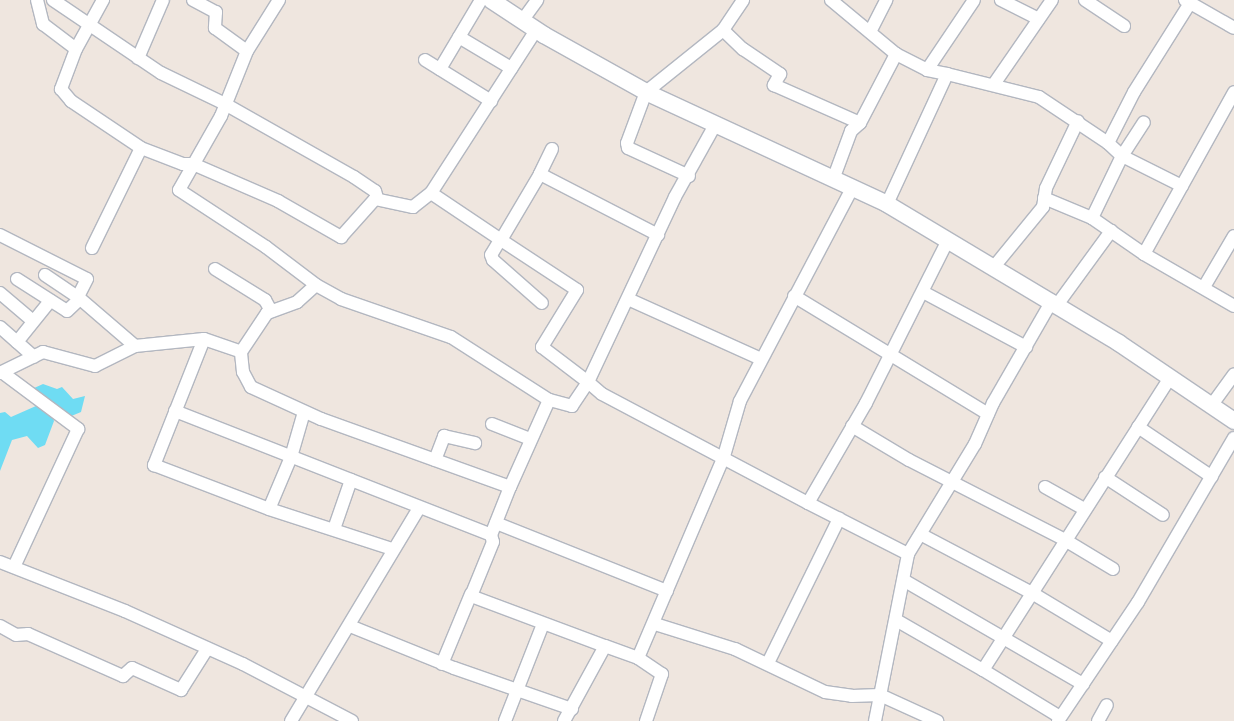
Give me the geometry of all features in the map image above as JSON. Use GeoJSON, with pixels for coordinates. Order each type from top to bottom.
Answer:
{"type":"FeatureCollection","features":[{"type":"Feature","properties":{"kind":"street"},"geometry":{"type":"LineString","coordinates":[[37,0],[43,24],[76,49]]}},
{"type":"Feature","properties":{"kind":"street"},"geometry":{"type":"LineString","coordinates":[[53,0],[138,58],[225,104],[354,177],[375,191],[377,198]]}},
{"type":"Feature","properties":{"kind":"street"},"geometry":{"type":"LineString","coordinates":[[103,0],[76,49],[62,93],[141,148],[183,164],[193,164],[285,204],[342,237],[377,198]]}},
{"type":"Feature","properties":{"kind":"street"},"geometry":{"type":"LineString","coordinates":[[138,58],[163,0]]}},
{"type":"Feature","properties":{"kind":"street"},"geometry":{"type":"LineString","coordinates":[[193,0],[216,12],[215,28],[247,51]]}},
{"type":"Feature","properties":{"kind":"street"},"geometry":{"type":"LineString","coordinates":[[279,0],[247,51],[225,104],[180,186],[180,192],[234,225],[316,285],[341,299],[452,337],[488,357],[549,400],[572,406],[588,382],[658,235],[715,125]]}},
{"type":"Feature","properties":{"kind":"street"},"geometry":{"type":"LineString","coordinates":[[440,69],[481,0]]}},
{"type":"Feature","properties":{"kind":"street"},"geometry":{"type":"LineString","coordinates":[[491,0],[536,30],[646,92],[715,125],[834,177],[852,189],[887,204],[947,242],[1054,303],[1234,421]]}},
{"type":"Feature","properties":{"kind":"street"},"geometry":{"type":"LineString","coordinates":[[522,21],[537,0]]}},
{"type":"Feature","properties":{"kind":"street"},"geometry":{"type":"LineString","coordinates":[[688,176],[627,147],[646,92],[723,30],[743,0]]}},
{"type":"Feature","properties":{"kind":"street"},"geometry":{"type":"LineString","coordinates":[[871,30],[886,0]]}},
{"type":"Feature","properties":{"kind":"street"},"geometry":{"type":"LineString","coordinates":[[927,70],[974,0]]}},
{"type":"Feature","properties":{"kind":"street"},"geometry":{"type":"LineString","coordinates":[[1001,0],[1039,19]]}},
{"type":"Feature","properties":{"kind":"street"},"geometry":{"type":"LineString","coordinates":[[994,84],[1052,0]]}},
{"type":"Feature","properties":{"kind":"street"},"geometry":{"type":"LineString","coordinates":[[1085,0],[1124,26]]}},
{"type":"Feature","properties":{"kind":"street"},"geometry":{"type":"LineString","coordinates":[[829,1],[871,30],[896,54],[927,70],[994,84],[1039,97],[1078,121],[1122,156],[1182,186]]}},
{"type":"Feature","properties":{"kind":"street"},"geometry":{"type":"LineString","coordinates":[[1108,143],[1134,92],[1188,1],[1234,28]]}},
{"type":"Feature","properties":{"kind":"street"},"geometry":{"type":"LineString","coordinates":[[377,198],[413,207],[431,193],[536,30]]}},
{"type":"Feature","properties":{"kind":"street"},"geometry":{"type":"LineString","coordinates":[[723,30],[743,49],[780,74],[774,85],[860,123]]}},
{"type":"Feature","properties":{"kind":"street"},"geometry":{"type":"LineString","coordinates":[[459,37],[511,68]]}},
{"type":"Feature","properties":{"kind":"street"},"geometry":{"type":"LineString","coordinates":[[834,177],[851,131],[860,123],[896,54]]}},
{"type":"Feature","properties":{"kind":"street"},"geometry":{"type":"LineString","coordinates":[[425,60],[491,101]]}},
{"type":"Feature","properties":{"kind":"street"},"geometry":{"type":"LineString","coordinates":[[887,204],[947,74]]}},
{"type":"Feature","properties":{"kind":"street"},"geometry":{"type":"LineString","coordinates":[[1144,254],[1234,92]]}},
{"type":"Feature","properties":{"kind":"street"},"geometry":{"type":"LineString","coordinates":[[993,268],[1040,212],[1044,198],[1078,121]]}},
{"type":"Feature","properties":{"kind":"street"},"geometry":{"type":"LineString","coordinates":[[1092,218],[1122,156],[1144,122]]}},
{"type":"Feature","properties":{"kind":"street"},"geometry":{"type":"LineString","coordinates":[[92,248],[141,148]]}},
{"type":"Feature","properties":{"kind":"street"},"geometry":{"type":"LineString","coordinates":[[542,303],[493,260],[491,255],[540,174],[552,149]]}},
{"type":"Feature","properties":{"kind":"street"},"geometry":{"type":"LineString","coordinates":[[540,174],[658,235]]}},
{"type":"Feature","properties":{"kind":"street"},"geometry":{"type":"LineString","coordinates":[[638,658],[655,624],[724,456],[740,401],[852,189]]}},
{"type":"Feature","properties":{"kind":"street"},"geometry":{"type":"LineString","coordinates":[[431,193],[576,289],[542,347],[602,394],[724,456],[808,503],[908,554]]}},
{"type":"Feature","properties":{"kind":"street"},"geometry":{"type":"LineString","coordinates":[[1044,198],[1092,218],[1144,254],[1204,286],[1234,306]]}},
{"type":"Feature","properties":{"kind":"street"},"geometry":{"type":"LineString","coordinates":[[875,721],[905,581],[904,568],[908,554],[922,535],[1026,347],[1054,303],[1111,231]]}},
{"type":"Feature","properties":{"kind":"street"},"geometry":{"type":"LineString","coordinates":[[0,235],[87,279],[79,298],[68,312],[18,279]]}},
{"type":"Feature","properties":{"kind":"street"},"geometry":{"type":"LineString","coordinates":[[1204,286],[1234,236]]}},
{"type":"Feature","properties":{"kind":"street"},"geometry":{"type":"LineString","coordinates":[[808,503],[890,356],[947,242]]}},
{"type":"Feature","properties":{"kind":"street"},"geometry":{"type":"LineString","coordinates":[[215,269],[265,300],[271,311]]}},
{"type":"Feature","properties":{"kind":"street"},"geometry":{"type":"LineString","coordinates":[[45,275],[79,298],[135,346]]}},
{"type":"Feature","properties":{"kind":"street"},"geometry":{"type":"LineString","coordinates":[[316,285],[297,302],[271,311],[241,352],[243,372],[251,387],[304,412],[510,487]]}},
{"type":"Feature","properties":{"kind":"street"},"geometry":{"type":"LineString","coordinates":[[923,292],[1026,347]]}},
{"type":"Feature","properties":{"kind":"street"},"geometry":{"type":"LineString","coordinates":[[0,293],[33,321]]}},
{"type":"Feature","properties":{"kind":"street"},"geometry":{"type":"LineString","coordinates":[[794,296],[988,414]]}},
{"type":"Feature","properties":{"kind":"street"},"geometry":{"type":"LineString","coordinates":[[628,299],[761,359]]}},
{"type":"Feature","properties":{"kind":"street"},"geometry":{"type":"LineString","coordinates":[[17,342],[50,301]]}},
{"type":"Feature","properties":{"kind":"street"},"geometry":{"type":"LineString","coordinates":[[0,327],[34,357]]}},
{"type":"Feature","properties":{"kind":"street"},"geometry":{"type":"LineString","coordinates":[[14,567],[78,429],[2,373],[48,352],[95,366],[135,346],[204,339],[241,352]]}},
{"type":"Feature","properties":{"kind":"street"},"geometry":{"type":"LineString","coordinates":[[204,339],[154,466],[269,509],[392,549]]}},
{"type":"Feature","properties":{"kind":"street"},"geometry":{"type":"LineString","coordinates":[[1211,406],[1234,374]]}},
{"type":"Feature","properties":{"kind":"street"},"geometry":{"type":"LineString","coordinates":[[983,670],[1105,476],[1170,378]]}},
{"type":"Feature","properties":{"kind":"street"},"geometry":{"type":"LineString","coordinates":[[442,664],[493,542],[493,529],[510,487],[549,400]]}},
{"type":"Feature","properties":{"kind":"street"},"geometry":{"type":"LineString","coordinates":[[175,411],[419,508],[493,529],[668,591]]}},
{"type":"Feature","properties":{"kind":"street"},"geometry":{"type":"LineString","coordinates":[[269,509],[291,457],[304,412]]}},
{"type":"Feature","properties":{"kind":"street"},"geometry":{"type":"LineString","coordinates":[[492,424],[530,439]]}},
{"type":"Feature","properties":{"kind":"street"},"geometry":{"type":"LineString","coordinates":[[852,426],[1065,540],[1113,569]]}},
{"type":"Feature","properties":{"kind":"street"},"geometry":{"type":"LineString","coordinates":[[1138,427],[1212,477]]}},
{"type":"Feature","properties":{"kind":"street"},"geometry":{"type":"LineString","coordinates":[[435,460],[444,436],[475,443]]}},
{"type":"Feature","properties":{"kind":"street"},"geometry":{"type":"LineString","coordinates":[[896,620],[983,670],[1059,719],[1112,641],[1234,438]]}},
{"type":"Feature","properties":{"kind":"street"},"geometry":{"type":"LineString","coordinates":[[1105,476],[1163,515]]}},
{"type":"Feature","properties":{"kind":"street"},"geometry":{"type":"LineString","coordinates":[[334,529],[351,480]]}},
{"type":"Feature","properties":{"kind":"street"},"geometry":{"type":"LineString","coordinates":[[1045,487],[1084,509]]}},
{"type":"Feature","properties":{"kind":"street"},"geometry":{"type":"LineString","coordinates":[[291,721],[308,698],[392,549],[419,508]]}},
{"type":"Feature","properties":{"kind":"street"},"geometry":{"type":"LineString","coordinates":[[768,663],[840,520]]}},
{"type":"Feature","properties":{"kind":"street"},"geometry":{"type":"LineString","coordinates":[[922,535],[1032,593],[1112,641]]}},
{"type":"Feature","properties":{"kind":"street"},"geometry":{"type":"LineString","coordinates":[[0,562],[272,677],[352,721]]}},
{"type":"Feature","properties":{"kind":"street"},"geometry":{"type":"LineString","coordinates":[[905,581],[1083,684]]}},
{"type":"Feature","properties":{"kind":"street"},"geometry":{"type":"LineString","coordinates":[[471,594],[543,624],[638,658],[662,674],[646,721]]}},
{"type":"Feature","properties":{"kind":"street"},"geometry":{"type":"LineString","coordinates":[[506,721],[543,624]]}},
{"type":"Feature","properties":{"kind":"street"},"geometry":{"type":"LineString","coordinates":[[655,624],[768,663],[825,692],[852,696],[880,695],[937,721]]}},
{"type":"Feature","properties":{"kind":"street"},"geometry":{"type":"LineString","coordinates":[[0,626],[16,635],[28,634],[123,676],[132,668],[181,690],[207,649]]}},
{"type":"Feature","properties":{"kind":"street"},"geometry":{"type":"LineString","coordinates":[[350,626],[442,664],[519,689],[572,709]]}},
{"type":"Feature","properties":{"kind":"street"},"geometry":{"type":"LineString","coordinates":[[564,721],[604,646]]}},
{"type":"Feature","properties":{"kind":"street"},"geometry":{"type":"LineString","coordinates":[[1098,721],[1107,705]]}},
{"type":"Feature","properties":{"kind":"water"},"geometry":{"type":"Polygon","coordinates":[[[43,384],[57,389],[62,387],[73,399],[85,396],[81,412],[69,417],[50,411],[54,421],[45,445],[38,448],[27,436],[12,440],[0,471],[0,413],[5,412],[11,417],[36,406],[32,389],[43,384]]]}}]}
